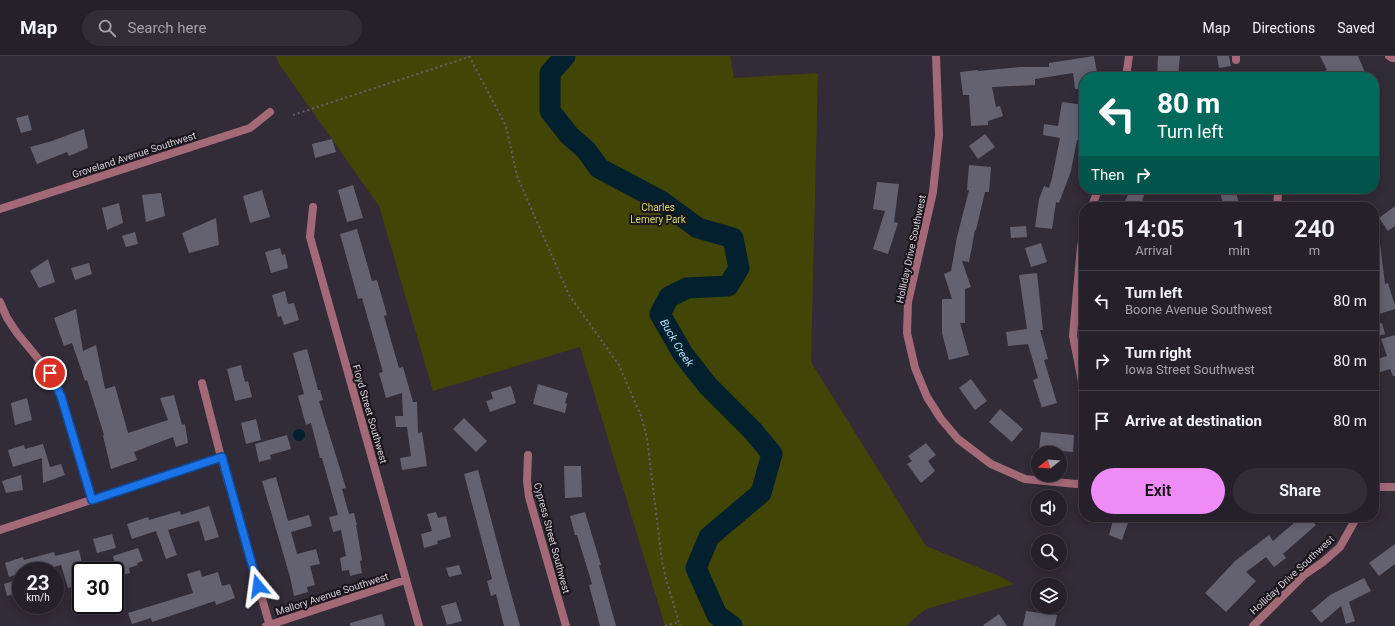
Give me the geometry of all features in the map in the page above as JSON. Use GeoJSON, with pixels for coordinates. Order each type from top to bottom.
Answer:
{"type":"FeatureCollection","features":[{"type":"Feature","properties":{"kind":"street","name":"Holliday Drive Southwest"},"geometry":{"type":"LineString","coordinates":[[936,56],[939,135],[933,192],[908,302],[907,333],[915,368],[927,397],[940,419],[958,439],[991,464],[1025,479],[1079,484]]}},
{"type":"Feature","properties":{"kind":"street"},"geometry":{"type":"LineString","coordinates":[[1127,72],[1129,56]]}},
{"type":"Feature","properties":{"kind":"street"},"geometry":{"type":"LineString","coordinates":[[1389,56],[1395,58]]}},
{"type":"Feature","properties":{"kind":"street","name":"Groveland Avenue Southwest"},"geometry":{"type":"LineString","coordinates":[[0,209],[250,128],[270,112]]}},
{"type":"Feature","properties":{"kind":"street"},"geometry":{"type":"LineString","coordinates":[[1277,202],[1278,194]]}},
{"type":"Feature","properties":{"kind":"street","name":"Floyd Street Southwest"},"geometry":{"type":"LineString","coordinates":[[314,207],[310,237],[419,626]]}},
{"type":"Feature","properties":{"kind":"street"},"geometry":{"type":"LineString","coordinates":[[1079,282],[1073,336],[1079,367]]}},
{"type":"Feature","properties":{"kind":"street"},"geometry":{"type":"LineString","coordinates":[[0,302],[7,318],[17,333],[50,373],[61,396],[92,500]]}},
{"type":"Feature","properties":{"kind":"street"},"geometry":{"type":"LineString","coordinates":[[202,383],[268,626]]}},
{"type":"Feature","properties":{"kind":"street","name":"Cypress Street Southwest"},"geometry":{"type":"LineString","coordinates":[[528,455],[527,481],[529,497],[566,626]]}},
{"type":"Feature","properties":{"kind":"street"},"geometry":{"type":"LineString","coordinates":[[0,530],[222,457]]}},
{"type":"Feature","properties":{"kind":"street"},"geometry":{"type":"LineString","coordinates":[[1379,487],[1395,487]]}},
{"type":"Feature","properties":{"kind":"street","name":"Holliday Drive Southwest"},"geometry":{"type":"LineString","coordinates":[[1253,626],[1304,575],[1323,562],[1340,547],[1354,522]]}},
{"type":"Feature","properties":{"kind":"street","name":"Mallory Avenue Southwest"},"geometry":{"type":"LineString","coordinates":[[268,626],[405,580]]}},
{"type":"Feature","properties":{"kind":"path"},"geometry":{"type":"LineString","coordinates":[[293,115],[469,56],[506,126],[517,176],[569,295],[619,365],[641,416],[647,438],[662,561],[680,626]]}},
{"type":"Feature","properties":{"kind":"path"},"geometry":{"type":"LineString","coordinates":[[666,626],[679,622]]}},
{"type":"Feature","properties":{"kind":"green space","name":"Charles Lemery Park"},"geometry":{"type":"Polygon","coordinates":[[[276,56],[730,56],[734,78],[818,73],[811,362],[926,546],[999,576],[1014,584],[926,609],[907,626],[665,626],[580,347],[433,391],[379,206],[279,64],[276,56]]]}},
{"type":"Feature","properties":{"kind":"water"},"geometry":{"type":"Polygon","coordinates":[[[301,429],[304,430],[304,440],[297,441],[294,440],[293,433],[294,430],[301,429]]]}},
{"type":"Feature","properties":{"kind":"building"},"geometry":{"type":"Polygon","coordinates":[[[1094,56],[1097,72],[1079,72],[1079,89],[1075,89],[1073,73],[1035,79],[1035,85],[992,87],[996,107],[1000,106],[1003,116],[988,121],[988,125],[971,126],[969,95],[963,95],[960,72],[1021,67],[1049,67],[1049,63],[1094,56]]]}},
{"type":"Feature","properties":{"kind":"building"},"geometry":{"type":"Polygon","coordinates":[[[1158,56],[1180,56],[1178,72],[1157,72],[1158,56]]]}},
{"type":"Feature","properties":{"kind":"building"},"geometry":{"type":"Polygon","coordinates":[[[1217,56],[1229,56],[1231,66],[1219,68],[1217,56]]]}},
{"type":"Feature","properties":{"kind":"building"},"geometry":{"type":"Polygon","coordinates":[[[1320,56],[1358,56],[1365,72],[1323,72],[1327,70],[1320,56]]]}},
{"type":"Feature","properties":{"kind":"building"},"geometry":{"type":"Polygon","coordinates":[[[1062,102],[1079,104],[1079,140],[1077,140],[1071,171],[1059,203],[1056,202],[1052,229],[1035,227],[1039,199],[1044,186],[1049,188],[1060,138],[1043,135],[1044,124],[1058,126],[1062,102]]]}},
{"type":"Feature","properties":{"kind":"building"},"geometry":{"type":"Polygon","coordinates":[[[28,115],[32,130],[21,133],[16,118],[28,115]]]}},
{"type":"Feature","properties":{"kind":"building"},"geometry":{"type":"Polygon","coordinates":[[[84,129],[88,148],[69,156],[67,152],[37,164],[30,147],[52,141],[84,129]]]}},
{"type":"Feature","properties":{"kind":"building"},"geometry":{"type":"Polygon","coordinates":[[[985,134],[995,147],[978,159],[969,146],[985,134]]]}},
{"type":"Feature","properties":{"kind":"building"},"geometry":{"type":"Polygon","coordinates":[[[332,139],[336,152],[315,158],[312,144],[332,139]]]}},
{"type":"Feature","properties":{"kind":"building"},"geometry":{"type":"Polygon","coordinates":[[[969,165],[991,167],[989,192],[985,192],[975,230],[969,262],[962,261],[971,287],[965,289],[965,323],[960,323],[969,355],[949,360],[942,333],[942,299],[952,299],[944,274],[951,271],[957,237],[969,190],[967,190],[969,165]]]}},
{"type":"Feature","properties":{"kind":"building"},"geometry":{"type":"Polygon","coordinates":[[[877,182],[899,184],[894,222],[898,223],[888,254],[873,249],[885,211],[873,209],[877,182]]]}},
{"type":"Feature","properties":{"kind":"building"},"geometry":{"type":"Polygon","coordinates":[[[353,185],[363,218],[347,222],[338,190],[353,185]]]}},
{"type":"Feature","properties":{"kind":"building"},"geometry":{"type":"Polygon","coordinates":[[[262,190],[270,217],[250,223],[243,196],[262,190]]]}},
{"type":"Feature","properties":{"kind":"building"},"geometry":{"type":"Polygon","coordinates":[[[161,193],[165,216],[146,222],[142,195],[161,193]]]}},
{"type":"Feature","properties":{"kind":"building"},"geometry":{"type":"Polygon","coordinates":[[[1128,194],[1145,194],[1142,200],[1146,202],[1124,202],[1128,194]]]}},
{"type":"Feature","properties":{"kind":"building"},"geometry":{"type":"Polygon","coordinates":[[[1220,194],[1236,194],[1239,202],[1223,202],[1220,194]]]}},
{"type":"Feature","properties":{"kind":"building"},"geometry":{"type":"Polygon","coordinates":[[[119,203],[123,223],[107,230],[102,208],[119,203]]]}},
{"type":"Feature","properties":{"kind":"building"},"geometry":{"type":"Polygon","coordinates":[[[1395,206],[1395,226],[1388,231],[1379,218],[1395,206]]]}},
{"type":"Feature","properties":{"kind":"building"},"geometry":{"type":"Polygon","coordinates":[[[216,218],[219,245],[189,253],[182,233],[216,218]]]}},
{"type":"Feature","properties":{"kind":"building"},"geometry":{"type":"Polygon","coordinates":[[[1026,226],[1027,237],[1011,238],[1010,227],[1026,226]]]}},
{"type":"Feature","properties":{"kind":"building"},"geometry":{"type":"Polygon","coordinates":[[[357,229],[372,281],[377,280],[387,315],[384,316],[399,368],[403,367],[413,402],[417,402],[418,433],[422,432],[427,466],[402,470],[400,458],[411,456],[407,427],[396,427],[395,416],[403,416],[402,393],[386,398],[379,373],[383,372],[362,298],[358,299],[340,234],[357,229]]]}},
{"type":"Feature","properties":{"kind":"building"},"geometry":{"type":"Polygon","coordinates":[[[135,232],[138,244],[126,247],[122,236],[135,232]]]}},
{"type":"Feature","properties":{"kind":"building"},"geometry":{"type":"Polygon","coordinates":[[[1041,243],[1047,262],[1031,267],[1025,248],[1041,243]]]}},
{"type":"Feature","properties":{"kind":"building"},"geometry":{"type":"Polygon","coordinates":[[[1379,243],[1385,284],[1388,283],[1395,309],[1379,314],[1379,243]]]}},
{"type":"Feature","properties":{"kind":"building"},"geometry":{"type":"Polygon","coordinates":[[[280,248],[282,255],[285,254],[288,268],[271,273],[265,252],[280,248]]]}},
{"type":"Feature","properties":{"kind":"building"},"geometry":{"type":"Polygon","coordinates":[[[48,259],[55,282],[39,288],[30,271],[48,259]]]}},
{"type":"Feature","properties":{"kind":"building"},"geometry":{"type":"Polygon","coordinates":[[[89,263],[92,274],[75,280],[71,268],[89,263]]]}},
{"type":"Feature","properties":{"kind":"building"},"geometry":{"type":"Polygon","coordinates":[[[1037,273],[1043,330],[1040,330],[1048,359],[1044,360],[1057,403],[1043,406],[1042,408],[1033,380],[1038,378],[1028,344],[1008,346],[1006,332],[1027,329],[1019,275],[1037,273]]]}},
{"type":"Feature","properties":{"kind":"building"},"geometry":{"type":"Polygon","coordinates":[[[285,291],[288,304],[294,303],[299,320],[284,325],[281,316],[278,317],[272,295],[285,291]]]}},
{"type":"Feature","properties":{"kind":"building"},"geometry":{"type":"Polygon","coordinates":[[[76,309],[83,351],[96,345],[105,389],[115,386],[128,433],[168,420],[160,398],[174,395],[182,425],[185,424],[188,443],[176,447],[173,437],[134,452],[137,460],[111,469],[104,435],[87,380],[85,381],[72,343],[64,346],[54,318],[76,309]]]}},
{"type":"Feature","properties":{"kind":"building"},"geometry":{"type":"Polygon","coordinates":[[[1382,323],[1385,334],[1379,336],[1379,324],[1382,323]]]}},
{"type":"Feature","properties":{"kind":"building"},"geometry":{"type":"Polygon","coordinates":[[[1395,335],[1395,376],[1393,376],[1390,369],[1379,372],[1379,358],[1387,356],[1381,339],[1395,335]]]}},
{"type":"Feature","properties":{"kind":"building"},"geometry":{"type":"Polygon","coordinates":[[[307,349],[318,390],[320,390],[323,400],[319,401],[346,488],[342,489],[349,514],[354,513],[357,525],[362,560],[360,561],[362,573],[350,576],[349,570],[342,571],[340,558],[346,556],[341,530],[333,532],[329,517],[338,515],[322,458],[320,458],[311,423],[306,425],[298,396],[304,394],[293,353],[307,349]]]}},
{"type":"Feature","properties":{"kind":"building"},"geometry":{"type":"Polygon","coordinates":[[[241,365],[245,382],[248,381],[252,397],[235,401],[227,369],[241,365]]]}},
{"type":"Feature","properties":{"kind":"building"},"geometry":{"type":"Polygon","coordinates":[[[971,379],[987,401],[975,410],[959,388],[971,379]]]}},
{"type":"Feature","properties":{"kind":"building"},"geometry":{"type":"Polygon","coordinates":[[[538,384],[568,393],[565,403],[567,404],[565,413],[533,404],[538,384]]]}},
{"type":"Feature","properties":{"kind":"building"},"geometry":{"type":"Polygon","coordinates":[[[511,386],[516,403],[490,412],[486,401],[493,399],[491,392],[511,386]]]}},
{"type":"Feature","properties":{"kind":"building"},"geometry":{"type":"Polygon","coordinates":[[[27,398],[32,420],[15,425],[11,403],[27,398]]]}},
{"type":"Feature","properties":{"kind":"building"},"geometry":{"type":"Polygon","coordinates":[[[1000,409],[1023,429],[1012,442],[989,422],[1000,409]]]}},
{"type":"Feature","properties":{"kind":"building"},"geometry":{"type":"Polygon","coordinates":[[[464,418],[487,441],[476,452],[453,429],[464,418]]]}},
{"type":"Feature","properties":{"kind":"building"},"geometry":{"type":"Polygon","coordinates":[[[256,419],[261,440],[246,444],[241,423],[256,419]]]}},
{"type":"Feature","properties":{"kind":"building"},"geometry":{"type":"Polygon","coordinates":[[[1041,432],[1074,435],[1073,452],[1067,451],[1067,446],[1039,446],[1041,432]]]}},
{"type":"Feature","properties":{"kind":"building"},"geometry":{"type":"Polygon","coordinates":[[[287,435],[291,449],[270,455],[271,459],[259,462],[255,444],[287,435]]]}},
{"type":"Feature","properties":{"kind":"building"},"geometry":{"type":"Polygon","coordinates":[[[926,443],[936,455],[928,461],[935,471],[921,483],[907,464],[912,461],[908,456],[926,443]]]}},
{"type":"Feature","properties":{"kind":"building"},"geometry":{"type":"Polygon","coordinates":[[[43,444],[50,467],[61,464],[65,475],[43,483],[42,458],[13,467],[8,450],[24,445],[25,449],[43,444]]]}},
{"type":"Feature","properties":{"kind":"building"},"geometry":{"type":"Polygon","coordinates":[[[564,466],[581,466],[582,497],[565,498],[564,466]]]}},
{"type":"Feature","properties":{"kind":"building"},"geometry":{"type":"Polygon","coordinates":[[[478,470],[520,626],[504,626],[496,594],[491,596],[487,581],[492,579],[464,474],[478,470]]]}},
{"type":"Feature","properties":{"kind":"building"},"geometry":{"type":"Polygon","coordinates":[[[21,475],[23,490],[6,493],[2,481],[21,475]]]}},
{"type":"Feature","properties":{"kind":"building"},"geometry":{"type":"Polygon","coordinates":[[[276,477],[288,521],[309,515],[312,526],[291,532],[297,554],[316,549],[320,564],[310,566],[315,585],[307,587],[308,592],[294,596],[290,577],[262,481],[276,477]]]}},
{"type":"Feature","properties":{"kind":"building"},"geometry":{"type":"Polygon","coordinates":[[[209,506],[219,537],[205,541],[199,521],[168,530],[177,555],[166,559],[156,531],[132,539],[127,524],[148,517],[149,520],[180,511],[181,515],[209,506]]]}},
{"type":"Feature","properties":{"kind":"building"},"geometry":{"type":"Polygon","coordinates":[[[436,512],[438,518],[446,516],[451,537],[437,541],[438,544],[424,548],[421,534],[432,531],[427,514],[436,512]]]}},
{"type":"Feature","properties":{"kind":"building"},"geometry":{"type":"Polygon","coordinates":[[[585,512],[601,565],[599,565],[616,626],[600,626],[589,585],[592,584],[577,535],[575,535],[570,516],[585,512]]]}},
{"type":"Feature","properties":{"kind":"building"},"geometry":{"type":"Polygon","coordinates":[[[1113,522],[1128,522],[1122,540],[1109,535],[1113,522]]]}},
{"type":"Feature","properties":{"kind":"building"},"geometry":{"type":"Polygon","coordinates":[[[1295,522],[1313,522],[1316,525],[1283,554],[1286,558],[1274,567],[1266,557],[1246,572],[1256,581],[1226,612],[1205,593],[1235,561],[1269,535],[1273,541],[1295,522]]]}},
{"type":"Feature","properties":{"kind":"building"},"geometry":{"type":"Polygon","coordinates":[[[112,534],[116,548],[97,553],[93,539],[112,534]]]}},
{"type":"Feature","properties":{"kind":"building"},"geometry":{"type":"Polygon","coordinates":[[[1395,544],[1395,564],[1379,576],[1369,563],[1395,544]]]}},
{"type":"Feature","properties":{"kind":"building"},"geometry":{"type":"Polygon","coordinates":[[[138,548],[143,561],[137,563],[138,565],[129,568],[130,573],[124,574],[124,562],[114,562],[113,556],[138,548]]]}},
{"type":"Feature","properties":{"kind":"building"},"geometry":{"type":"Polygon","coordinates":[[[79,550],[82,562],[72,562],[72,587],[68,588],[64,575],[64,562],[12,562],[12,576],[9,577],[5,563],[23,557],[24,560],[54,552],[55,556],[79,550]]]}},
{"type":"Feature","properties":{"kind":"building"},"geometry":{"type":"Polygon","coordinates":[[[459,565],[462,574],[449,577],[446,568],[459,565]]]}},
{"type":"Feature","properties":{"kind":"building"},"geometry":{"type":"Polygon","coordinates":[[[200,570],[202,577],[218,572],[222,586],[230,584],[235,598],[216,605],[215,601],[152,622],[151,618],[132,624],[128,613],[193,593],[187,574],[200,570]]]}},
{"type":"Feature","properties":{"kind":"building"},"geometry":{"type":"Polygon","coordinates":[[[1364,578],[1371,591],[1349,602],[1355,621],[1346,624],[1341,606],[1321,623],[1311,611],[1330,595],[1364,578]]]}},
{"type":"Feature","properties":{"kind":"building"},"geometry":{"type":"Polygon","coordinates":[[[12,581],[12,594],[7,596],[4,584],[12,581]]]}},
{"type":"Feature","properties":{"kind":"building"},"geometry":{"type":"Polygon","coordinates":[[[456,602],[462,621],[447,625],[441,606],[456,602]]]}},
{"type":"Feature","properties":{"kind":"building"},"geometry":{"type":"Polygon","coordinates":[[[1026,611],[1031,612],[1031,614],[1057,615],[1055,626],[1023,626],[1026,611]]]}},
{"type":"Feature","properties":{"kind":"building"},"geometry":{"type":"Polygon","coordinates":[[[382,614],[385,626],[350,626],[350,623],[382,614]]]}},
{"type":"Feature","properties":{"kind":"building"},"geometry":{"type":"Polygon","coordinates":[[[999,614],[1007,626],[982,626],[999,614]]]}},
{"type":"Feature","properties":{"kind":"waterway","name":"Buck Creek"},"geometry":{"type":"LineString","coordinates":[[565,56],[550,73],[550,111],[569,135],[586,150],[599,168],[661,201],[698,228],[733,238],[739,268],[728,286],[687,288],[669,297],[660,314],[683,354],[708,386],[753,431],[772,454],[761,493],[709,537],[696,568],[717,615],[732,626]]}},
{"type":"Feature","properties":{"kind":"route"},"geometry":{"type":"LineString","coordinates":[[50,373],[61,396],[92,500],[222,457],[258,586]]}}]}
